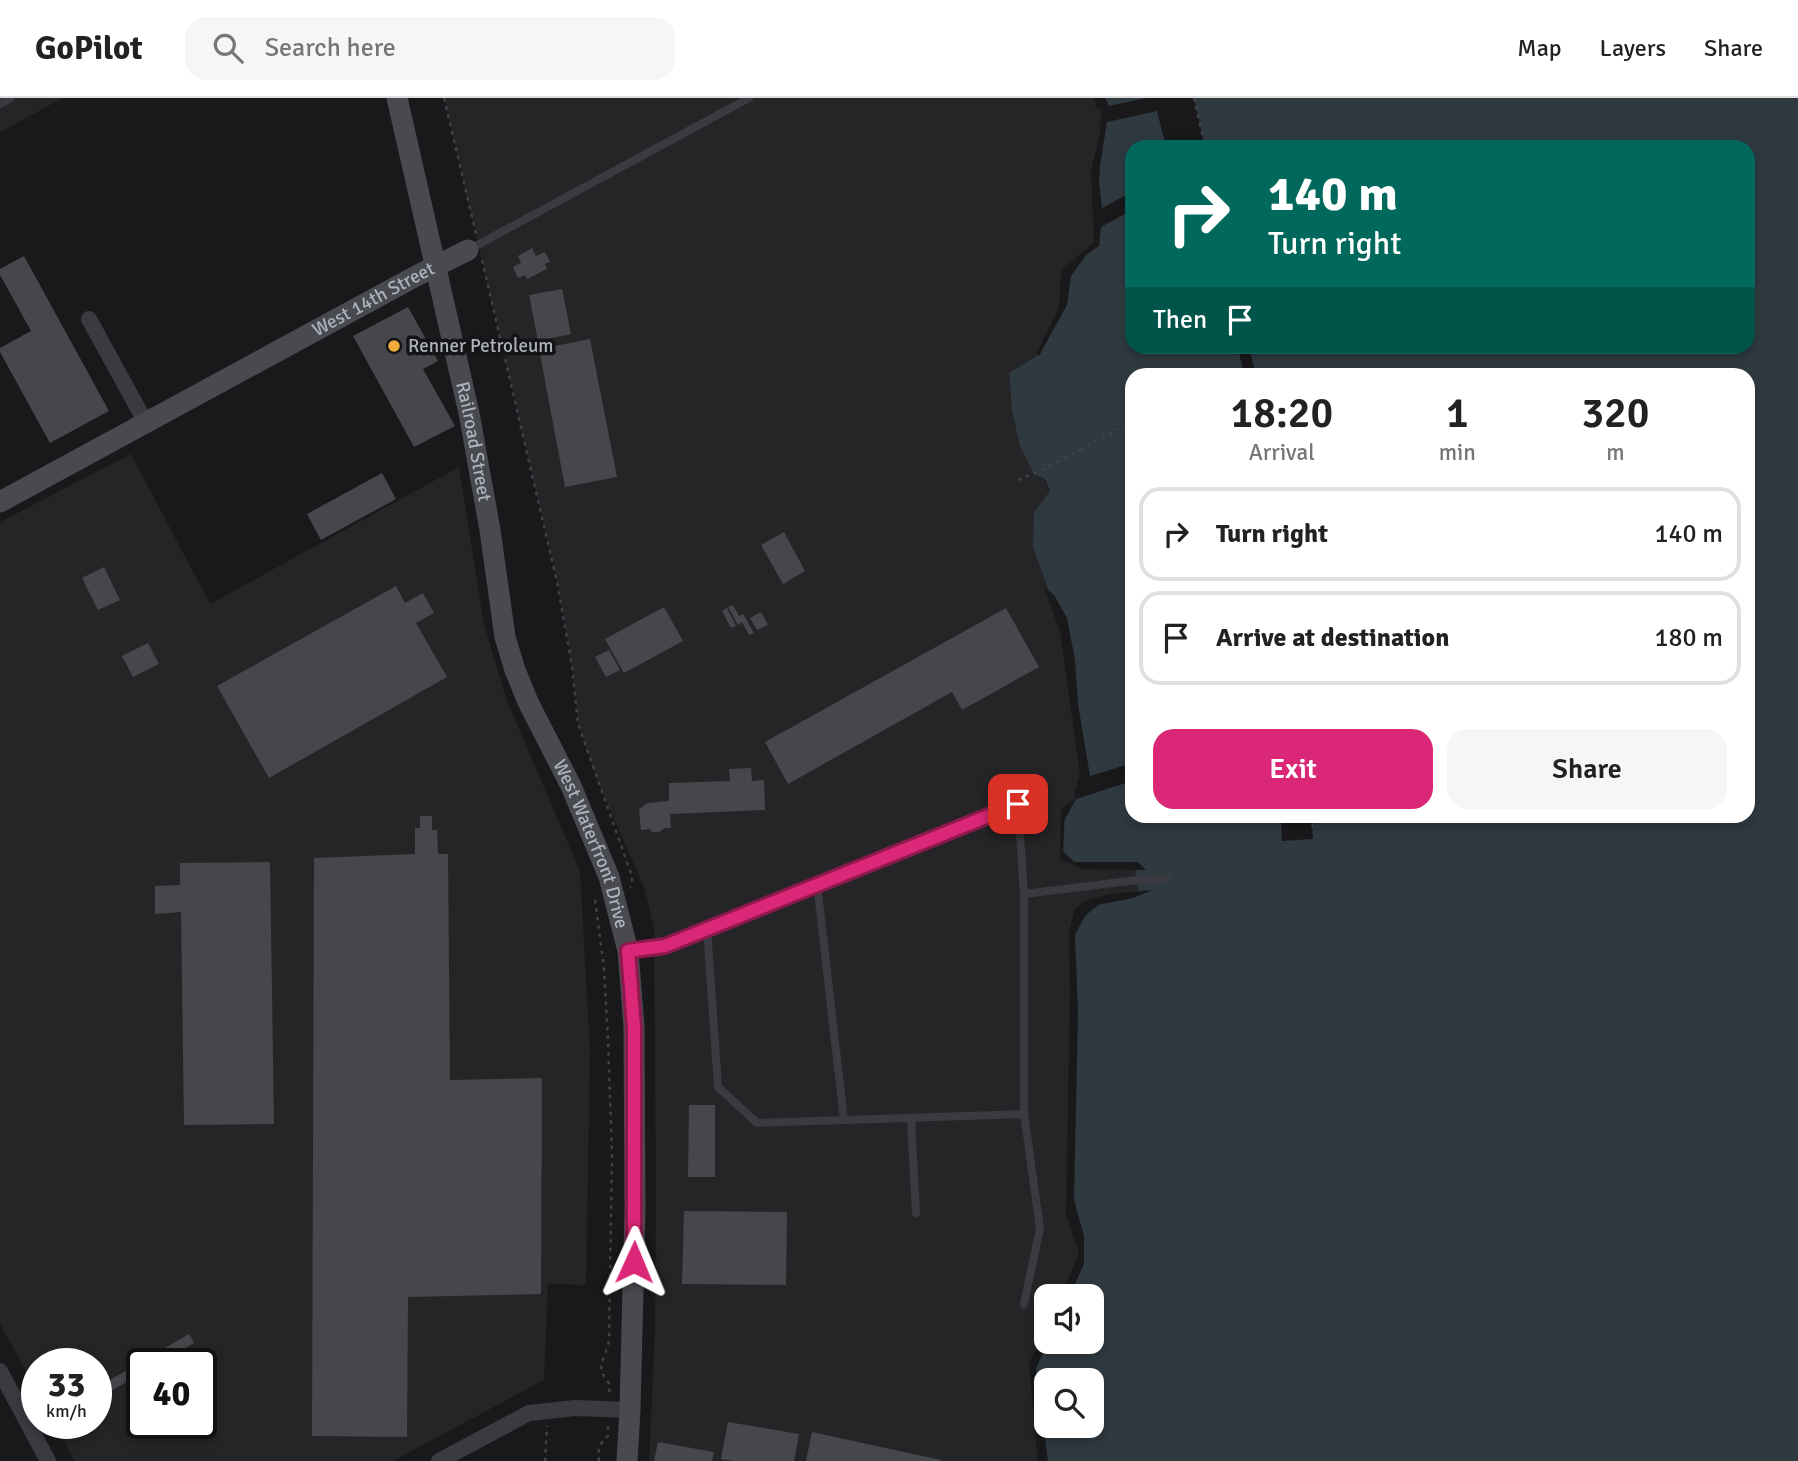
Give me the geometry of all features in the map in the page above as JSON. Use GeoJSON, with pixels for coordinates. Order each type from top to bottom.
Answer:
{"type":"FeatureCollection","features":[{"type":"Feature","properties":{"kind":"street","name":"Railroad Street"},"geometry":{"type":"LineString","coordinates":[[397,98],[480,469],[505,637],[524,691],[547,741]]}},
{"type":"Feature","properties":{"kind":"street","name":"West 14th Street"},"geometry":{"type":"LineString","coordinates":[[0,502],[468,250]]}},
{"type":"Feature","properties":{"kind":"street"},"geometry":{"type":"LineString","coordinates":[[89,319],[146,423]]}},
{"type":"Feature","properties":{"kind":"street","name":"West Waterfront Drive"},"geometry":{"type":"LineString","coordinates":[[547,741],[571,786],[609,877],[628,951],[634,1027],[635,1210],[630,1410],[626,1461]]}},
{"type":"Feature","properties":{"kind":"street"},"geometry":{"type":"LineString","coordinates":[[0,1371],[48,1461]]}},
{"type":"Feature","properties":{"kind":"street"},"geometry":{"type":"LineString","coordinates":[[439,1461],[529,1413],[575,1408],[630,1410]]}},
{"type":"Feature","properties":{"kind":"lane"},"geometry":{"type":"LineString","coordinates":[[0,104],[11,98]]}},
{"type":"Feature","properties":{"kind":"lane","name":"West 14th Street"},"geometry":{"type":"LineString","coordinates":[[468,250],[749,98]]}},
{"type":"Feature","properties":{"kind":"lane"},"geometry":{"type":"LineString","coordinates":[[628,951],[665,946],[1018,804],[1024,894],[1024,1114],[1040,1228],[1024,1304]]}},
{"type":"Feature","properties":{"kind":"lane"},"geometry":{"type":"LineString","coordinates":[[1024,894],[1137,880],[1168,879]]}},
{"type":"Feature","properties":{"kind":"lane"},"geometry":{"type":"LineString","coordinates":[[817,884],[844,1120]]}},
{"type":"Feature","properties":{"kind":"lane"},"geometry":{"type":"LineString","coordinates":[[707,929],[719,1087],[757,1123],[1024,1114]]}},
{"type":"Feature","properties":{"kind":"lane"},"geometry":{"type":"LineString","coordinates":[[911,1118],[916,1213]]}},
{"type":"Feature","properties":{"kind":"path"},"geometry":{"type":"LineString","coordinates":[[1194,98],[1203,140]]}},
{"type":"Feature","properties":{"kind":"path"},"geometry":{"type":"LineString","coordinates":[[1018,480],[1125,426]]}},
{"type":"Feature","properties":{"kind":"path"},"geometry":{"type":"LineString","coordinates":[[1312,823],[1313,834]]}},
{"type":"Feature","properties":{"kind":"path"},"geometry":{"type":"LineString","coordinates":[[544,1412],[548,1430],[545,1461]]}},
{"type":"Feature","properties":{"kind":"shaded area"},"geometry":{"type":"Polygon","coordinates":[[[0,98],[63,98],[0,132],[0,98]]]}},
{"type":"Feature","properties":{"kind":"shaded area"},"geometry":{"type":"Polygon","coordinates":[[[444,98],[1098,98],[1104,130],[1098,244],[1040,354],[1009,373],[1012,410],[1050,492],[1034,512],[1063,630],[1136,867],[1138,891],[1083,1253],[1070,1284],[1034,1284],[1034,1354],[1045,1354],[1044,1368],[1034,1368],[1034,1438],[1043,1438],[1042,1461],[649,1461],[655,1331],[654,927],[644,887],[597,780],[578,724],[572,666],[557,582],[444,98]]]}},
{"type":"Feature","properties":{"kind":"shaded area"},"geometry":{"type":"Polygon","coordinates":[[[1098,98],[1798,98],[1798,1461],[1042,1461],[1040,1438],[1104,1438],[1104,1368],[1034,1368],[1034,1385],[1032,1366],[1039,1354],[1104,1354],[1104,1284],[1070,1284],[1083,1253],[1069,1214],[1072,933],[1078,911],[1138,891],[1135,867],[1082,865],[1063,857],[1065,811],[1076,799],[1083,774],[1063,630],[1033,547],[1034,512],[1050,491],[1045,479],[1034,474],[1020,446],[1012,410],[1009,373],[1040,354],[1062,309],[1065,272],[1097,244],[1095,170],[1104,130],[1098,98]]]}},
{"type":"Feature","properties":{"kind":"shaded area"},"geometry":{"type":"Polygon","coordinates":[[[131,454],[210,604],[459,467],[484,625],[507,701],[580,871],[590,1050],[586,1285],[548,1284],[544,1380],[393,1461],[75,1461],[63,1439],[112,1439],[112,1348],[21,1348],[21,1362],[0,1324],[0,522],[131,454]]]}},
{"type":"Feature","properties":{"kind":"pier"},"geometry":{"type":"Polygon","coordinates":[[[1094,98],[1105,98],[1109,106],[1146,98],[1194,98],[1203,140],[1164,140],[1157,111],[1107,122],[1099,182],[1102,208],[1125,196],[1125,214],[1101,227],[1099,246],[1086,255],[1071,276],[1067,305],[1038,356],[1037,352],[1059,308],[1061,271],[1094,242],[1091,170],[1101,130],[1099,123],[1102,122],[1100,109],[1096,108],[1094,98]]]}},
{"type":"Feature","properties":{"kind":"pier"},"geometry":{"type":"Polygon","coordinates":[[[1239,354],[1251,354],[1254,368],[1243,368],[1239,354]]]}},
{"type":"Feature","properties":{"kind":"pier"},"geometry":{"type":"Polygon","coordinates":[[[1044,587],[1054,595],[1067,618],[1090,776],[1125,765],[1125,783],[1076,799],[1074,794],[1080,774],[1060,631],[1044,587]]]}},
{"type":"Feature","properties":{"kind":"pier"},"geometry":{"type":"Polygon","coordinates":[[[1076,799],[1064,821],[1063,851],[1074,862],[1138,862],[1146,870],[1082,869],[1060,859],[1061,810],[1076,799]]]}},
{"type":"Feature","properties":{"kind":"pier"},"geometry":{"type":"Polygon","coordinates":[[[1281,823],[1312,823],[1313,839],[1282,841],[1281,823]]]}},
{"type":"Feature","properties":{"kind":"pier"},"geometry":{"type":"Polygon","coordinates":[[[1153,890],[1133,898],[1098,905],[1085,916],[1075,935],[1078,1012],[1074,1200],[1084,1236],[1084,1264],[1075,1284],[1066,1284],[1079,1253],[1066,1215],[1069,932],[1075,909],[1084,901],[1110,894],[1153,890]]]}},
{"type":"Feature","properties":{"kind":"pier"},"geometry":{"type":"Polygon","coordinates":[[[1034,1353],[1043,1354],[1034,1368],[1034,1418],[1029,1364],[1034,1353]]]}},
{"type":"Feature","properties":{"kind":"pier"},"geometry":{"type":"Polygon","coordinates":[[[1036,1438],[1045,1438],[1048,1461],[1038,1461],[1036,1438]]]}},
{"type":"Feature","properties":{"kind":"building"},"geometry":{"type":"Polygon","coordinates":[[[532,248],[536,256],[545,252],[550,262],[545,264],[547,269],[527,279],[525,275],[518,278],[513,267],[521,263],[518,256],[532,248]]]}},
{"type":"Feature","properties":{"kind":"building"},"geometry":{"type":"Polygon","coordinates":[[[24,256],[109,411],[50,443],[0,352],[0,348],[31,331],[0,275],[0,269],[24,256]]]}},
{"type":"Feature","properties":{"kind":"building"},"geometry":{"type":"Polygon","coordinates":[[[562,289],[571,334],[538,341],[529,295],[562,289]]]}},
{"type":"Feature","properties":{"kind":"building"},"geometry":{"type":"Polygon","coordinates":[[[408,307],[438,361],[423,369],[455,426],[414,447],[353,336],[408,307]]]}},
{"type":"Feature","properties":{"kind":"building"},"geometry":{"type":"Polygon","coordinates":[[[590,339],[617,477],[565,487],[539,349],[590,339]]]}},
{"type":"Feature","properties":{"kind":"building"},"geometry":{"type":"Polygon","coordinates":[[[382,473],[396,499],[321,540],[307,514],[382,473]]]}},
{"type":"Feature","properties":{"kind":"building"},"geometry":{"type":"Polygon","coordinates":[[[784,532],[805,571],[783,584],[761,545],[784,532]]]}},
{"type":"Feature","properties":{"kind":"building"},"geometry":{"type":"Polygon","coordinates":[[[104,567],[120,600],[98,610],[82,578],[104,567]]]}},
{"type":"Feature","properties":{"kind":"building"},"geometry":{"type":"Polygon","coordinates":[[[396,586],[405,603],[423,593],[434,613],[416,623],[447,677],[269,778],[217,686],[396,586]]]}},
{"type":"Feature","properties":{"kind":"building"},"geometry":{"type":"Polygon","coordinates":[[[733,605],[739,616],[743,614],[754,633],[749,635],[742,622],[738,625],[728,607],[733,605]]]}},
{"type":"Feature","properties":{"kind":"building"},"geometry":{"type":"Polygon","coordinates":[[[664,607],[683,641],[624,673],[605,639],[664,607]]]}},
{"type":"Feature","properties":{"kind":"building"},"geometry":{"type":"Polygon","coordinates":[[[727,608],[736,626],[731,628],[722,611],[727,608]]]}},
{"type":"Feature","properties":{"kind":"building"},"geometry":{"type":"Polygon","coordinates":[[[1006,608],[1039,667],[962,710],[952,692],[788,784],[765,742],[1006,608]]]}},
{"type":"Feature","properties":{"kind":"building"},"geometry":{"type":"Polygon","coordinates":[[[761,612],[768,625],[757,630],[750,618],[761,612]]]}},
{"type":"Feature","properties":{"kind":"building"},"geometry":{"type":"Polygon","coordinates":[[[148,643],[159,664],[133,677],[122,656],[148,643]]]}},
{"type":"Feature","properties":{"kind":"building"},"geometry":{"type":"Polygon","coordinates":[[[609,650],[620,670],[606,677],[595,657],[609,650]]]}},
{"type":"Feature","properties":{"kind":"building"},"geometry":{"type":"Polygon","coordinates":[[[751,768],[752,781],[764,780],[765,810],[670,814],[671,828],[659,832],[641,830],[639,809],[648,803],[669,801],[669,783],[730,781],[729,769],[751,768]]]}},
{"type":"Feature","properties":{"kind":"building"},"geometry":{"type":"Polygon","coordinates":[[[420,816],[432,816],[432,830],[437,830],[438,854],[448,854],[450,1080],[542,1078],[541,1294],[408,1297],[407,1437],[312,1436],[314,858],[415,854],[415,828],[420,828],[420,816]]]}},
{"type":"Feature","properties":{"kind":"building"},"geometry":{"type":"Polygon","coordinates":[[[270,862],[274,1124],[184,1125],[181,912],[155,914],[155,886],[180,885],[180,863],[270,862]]]}},
{"type":"Feature","properties":{"kind":"building"},"geometry":{"type":"Polygon","coordinates":[[[689,1105],[715,1105],[715,1177],[688,1177],[689,1105]]]}},
{"type":"Feature","properties":{"kind":"building"},"geometry":{"type":"Polygon","coordinates":[[[684,1211],[787,1212],[786,1285],[682,1284],[684,1211]]]}},
{"type":"Feature","properties":{"kind":"building"},"geometry":{"type":"Polygon","coordinates":[[[189,1334],[194,1343],[185,1348],[165,1348],[189,1334]]]}},
{"type":"Feature","properties":{"kind":"building"},"geometry":{"type":"Polygon","coordinates":[[[126,1371],[126,1382],[112,1391],[112,1379],[126,1371]]]}},
{"type":"Feature","properties":{"kind":"building"},"geometry":{"type":"Polygon","coordinates":[[[728,1422],[799,1434],[794,1461],[721,1459],[728,1422]]]}},
{"type":"Feature","properties":{"kind":"building"},"geometry":{"type":"Polygon","coordinates":[[[812,1432],[941,1460],[941,1461],[806,1461],[812,1432]]]}},
{"type":"Feature","properties":{"kind":"building"},"geometry":{"type":"Polygon","coordinates":[[[658,1442],[714,1452],[712,1461],[654,1461],[658,1442]]]}},
{"type":"Feature","properties":{"kind":"place","name":"Renner Petroleum"},"geometry":{"type":"Point","coordinates":[394,346]}},
{"type":"Feature","properties":{"kind":"route"},"geometry":{"type":"LineString","coordinates":[[634,1262],[634,1027],[628,951],[665,946],[1018,804]]}}]}
